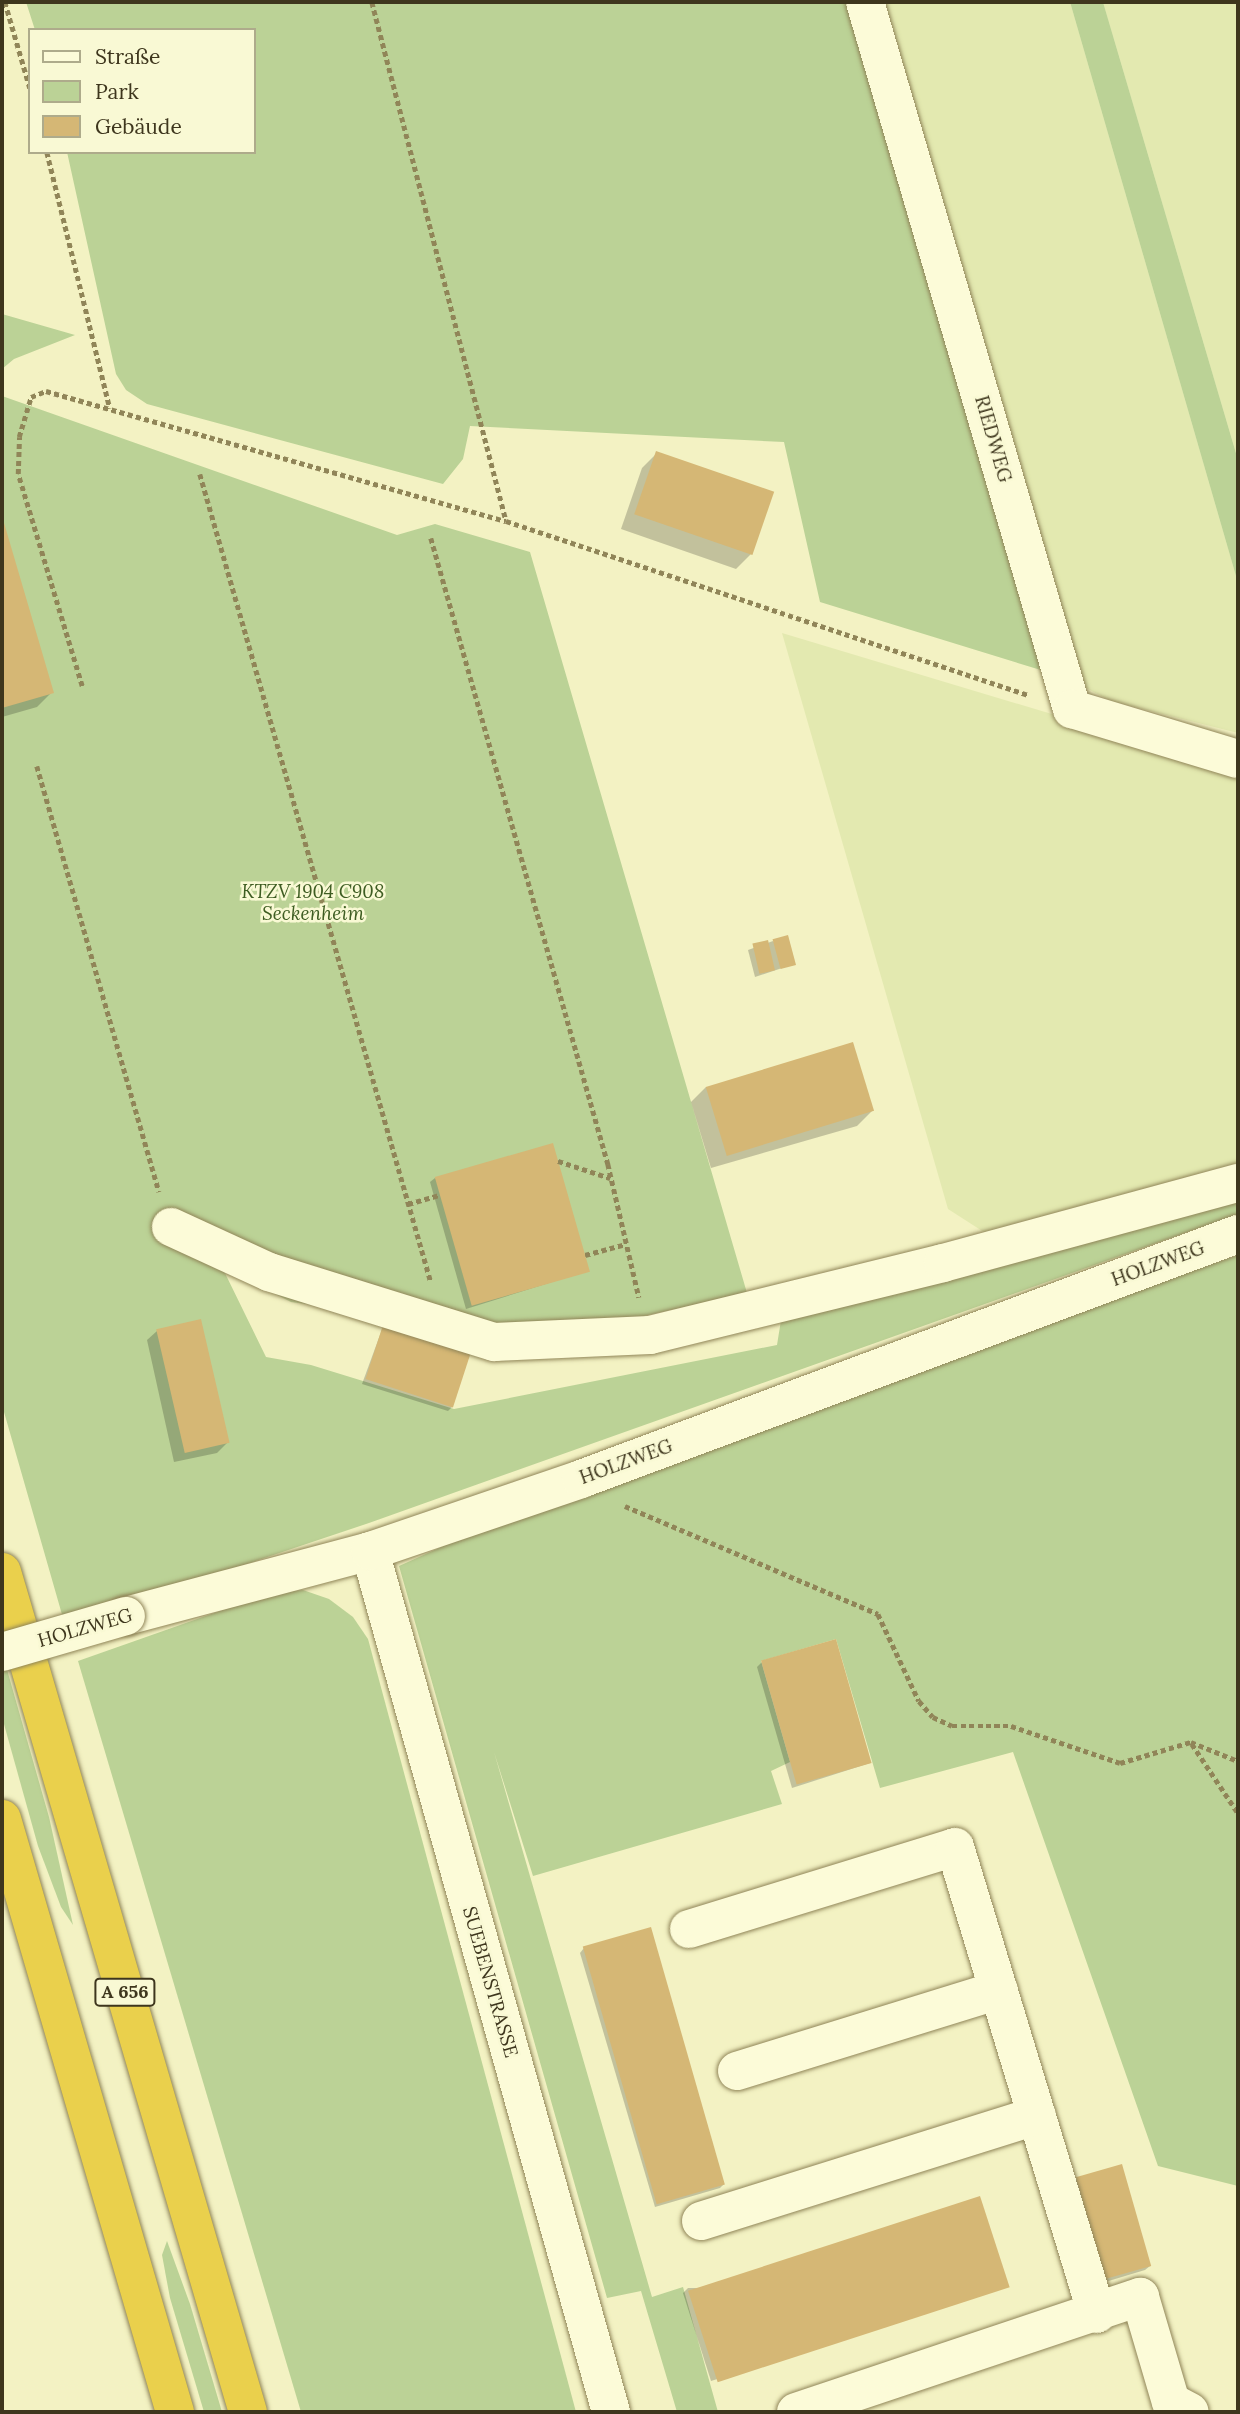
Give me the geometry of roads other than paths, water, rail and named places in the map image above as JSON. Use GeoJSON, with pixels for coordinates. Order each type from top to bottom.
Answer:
{"type":"FeatureCollection","features":[{"type":"Feature","properties":{"kind":"highway","name":"A 656"},"geometry":{"type":"LineString","coordinates":[[2,1572],[248,2409]]}},
{"type":"Feature","properties":{"kind":"highway"},"geometry":{"type":"LineString","coordinates":[[2,1819],[175,2412]]}},
{"type":"Feature","properties":{"kind":"street","name":"RIEDWEG"},"geometry":{"type":"LineString","coordinates":[[865,2],[1072,709],[1238,758]]}},
{"type":"Feature","properties":{"kind":"street"},"geometry":{"type":"LineString","coordinates":[[172,1227],[269,1272],[494,1342],[650,1335],[943,1263],[1238,1183]]}},
{"type":"Feature","properties":{"kind":"street","name":"HOLZWEG"},"geometry":{"type":"LineString","coordinates":[[2,1652],[125,1616],[370,1551],[581,1479],[1238,1234]]}},
{"type":"Feature","properties":{"kind":"street","name":"SUEBENSTRASSE"},"geometry":{"type":"LineString","coordinates":[[370,1551],[611,2412]]}},
{"type":"Feature","properties":{"kind":"street"},"geometry":{"type":"LineString","coordinates":[[689,1929],[955,1847],[1097,2314]]}},
{"type":"Feature","properties":{"kind":"street"},"geometry":{"type":"LineString","coordinates":[[737,2071],[999,1990]]}},
{"type":"Feature","properties":{"kind":"street"},"geometry":{"type":"LineString","coordinates":[[701,2221],[1037,2116]]}},
{"type":"Feature","properties":{"kind":"street"},"geometry":{"type":"LineString","coordinates":[[796,2412],[1097,2314],[1140,2297],[1171,2402],[1189,2412]]}},
{"type":"Feature","properties":{"kind":"park label","name":"KTZV 1904 C908 Seckenheim"},"geometry":{"type":"Point","coordinates":[313,903]}}]}
